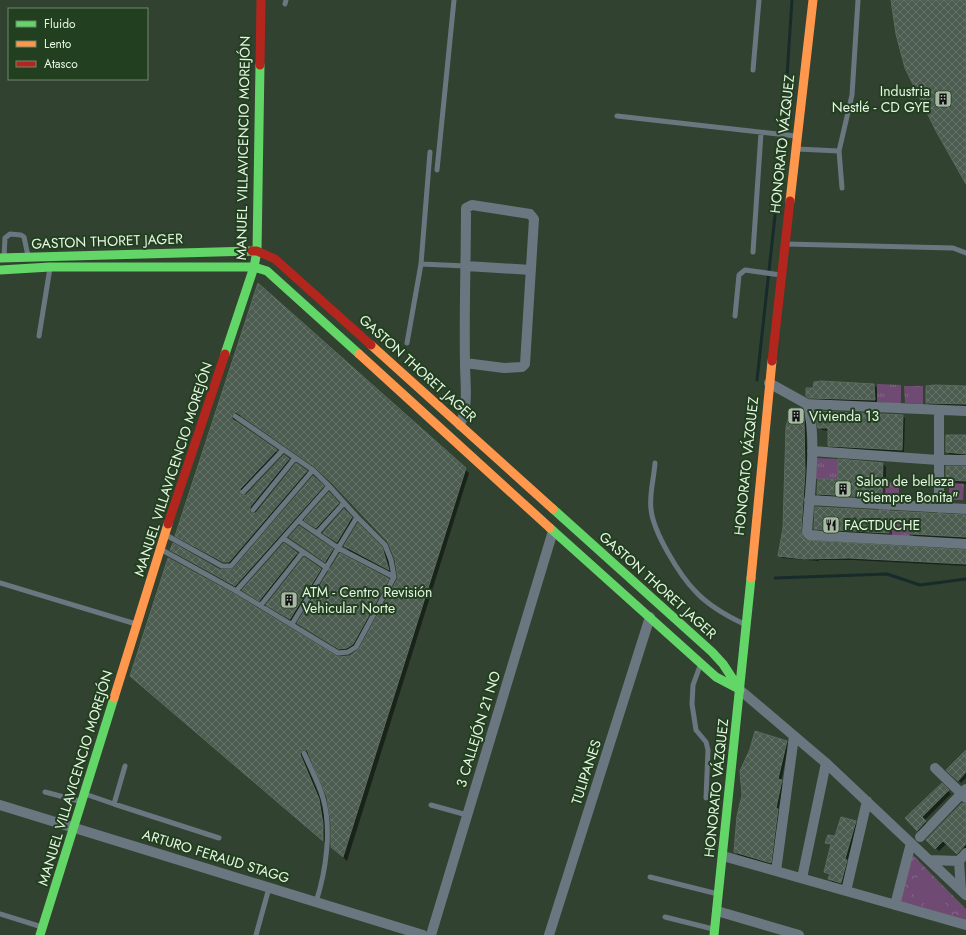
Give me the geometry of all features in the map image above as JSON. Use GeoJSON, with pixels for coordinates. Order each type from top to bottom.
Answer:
{"type":"FeatureCollection","features":[{"type":"Feature","properties":{"kind":"street","name":"MANUEL VILLAVICENCIO MOREJÓN"},"geometry":{"type":"LineString","coordinates":[[41,931],[160,549],[254,267],[257,251],[261,0]]}},
{"type":"Feature","properties":{"kind":"street","name":"HONORATO VÁZQUEZ"},"geometry":{"type":"LineString","coordinates":[[714,932],[740,690],[745,624],[769,383],[813,0]]}},
{"type":"Feature","properties":{"kind":"street"},"geometry":{"type":"LineString","coordinates":[[460,425],[465,415],[465,363],[466,266],[466,208],[472,205],[530,214],[534,219],[525,364],[522,367],[504,368],[465,363]]}},
{"type":"Feature","properties":{"kind":"street","name":"GASTON THORET JAGER"},"geometry":{"type":"LineString","coordinates":[[2,258],[257,251],[275,259],[712,652],[723,664],[740,690]]}},
{"type":"Feature","properties":{"kind":"street"},"geometry":{"type":"LineString","coordinates":[[466,266],[531,270]]}},
{"type":"Feature","properties":{"kind":"street","name":"GASTON THORET JAGER"},"geometry":{"type":"LineString","coordinates":[[0,270],[50,267],[254,267],[267,271],[700,663],[716,677],[740,690],[826,763],[867,801],[916,840],[929,860],[963,893]]}},
{"type":"Feature","properties":{"kind":"street"},"geometry":{"type":"LineString","coordinates":[[769,383],[807,404],[966,411]]}},
{"type":"Feature","properties":{"kind":"street"},"geometry":{"type":"LineString","coordinates":[[807,404],[810,412],[812,451],[808,500],[807,532],[809,535],[966,544]]}},
{"type":"Feature","properties":{"kind":"street"},"geometry":{"type":"LineString","coordinates":[[939,410],[938,460],[940,508]]}},
{"type":"Feature","properties":{"kind":"street"},"geometry":{"type":"LineString","coordinates":[[812,451],[938,460],[966,460]]}},
{"type":"Feature","properties":{"kind":"street"},"geometry":{"type":"LineString","coordinates":[[808,500],[966,509]]}},
{"type":"Feature","properties":{"kind":"street","name":"3 CALLEJÓN 21 NO"},"geometry":{"type":"LineString","coordinates":[[431,935],[553,531]]}},
{"type":"Feature","properties":{"kind":"street","name":"TULIPANES"},"geometry":{"type":"LineString","coordinates":[[549,935],[650,617]]}},
{"type":"Feature","properties":{"kind":"street"},"geometry":{"type":"LineString","coordinates":[[776,871],[794,736]]}},
{"type":"Feature","properties":{"kind":"street"},"geometry":{"type":"LineString","coordinates":[[802,878],[826,763]]}},
{"type":"Feature","properties":{"kind":"street"},"geometry":{"type":"LineString","coordinates":[[895,905],[916,840],[965,794],[935,768]]}},
{"type":"Feature","properties":{"kind":"street"},"geometry":{"type":"LineString","coordinates":[[846,891],[867,801]]}},
{"type":"Feature","properties":{"kind":"street","name":"ARTURO FERAUD STAGG"},"geometry":{"type":"LineString","coordinates":[[0,805],[423,935]]}},
{"type":"Feature","properties":{"kind":"street"},"geometry":{"type":"LineString","coordinates":[[723,856],[966,925]]}},
{"type":"Feature","properties":{"kind":"street"},"geometry":{"type":"LineString","coordinates":[[929,860],[962,857],[963,893]]}},
{"type":"Feature","properties":{"kind":"street"},"geometry":{"type":"LineString","coordinates":[[717,910],[798,935]]}},
{"type":"Feature","properties":{"kind":"lane"},"geometry":{"type":"LineString","coordinates":[[437,170],[454,0]]}},
{"type":"Feature","properties":{"kind":"lane"},"geometry":{"type":"LineString","coordinates":[[753,70],[759,0]]}},
{"type":"Feature","properties":{"kind":"lane"},"geometry":{"type":"LineString","coordinates":[[842,188],[839,151],[852,95],[858,0]]}},
{"type":"Feature","properties":{"kind":"lane"},"geometry":{"type":"LineString","coordinates":[[617,116],[797,136]]}},
{"type":"Feature","properties":{"kind":"lane"},"geometry":{"type":"LineString","coordinates":[[753,252],[761,133]]}},
{"type":"Feature","properties":{"kind":"lane"},"geometry":{"type":"LineString","coordinates":[[796,149],[839,151]]}},
{"type":"Feature","properties":{"kind":"lane"},"geometry":{"type":"LineString","coordinates":[[407,343],[421,264],[430,152]]}},
{"type":"Feature","properties":{"kind":"lane"},"geometry":{"type":"LineString","coordinates":[[2,258],[5,238],[10,234],[21,235],[24,237],[28,257]]}},
{"type":"Feature","properties":{"kind":"lane"},"geometry":{"type":"LineString","coordinates":[[785,244],[954,248],[966,253]]}},
{"type":"Feature","properties":{"kind":"lane"},"geometry":{"type":"LineString","coordinates":[[421,264],[466,266]]}},
{"type":"Feature","properties":{"kind":"lane"},"geometry":{"type":"LineString","coordinates":[[39,336],[50,267]]}},
{"type":"Feature","properties":{"kind":"lane"},"geometry":{"type":"LineString","coordinates":[[735,316],[739,275],[745,270],[782,275]]}},
{"type":"Feature","properties":{"kind":"lane"},"geometry":{"type":"LineString","coordinates":[[160,549],[260,605],[338,653],[348,652],[356,647],[394,577],[391,560],[385,545],[313,470],[235,416]]}},
{"type":"Feature","properties":{"kind":"lane"},"geometry":{"type":"LineString","coordinates":[[243,492],[284,450]]}},
{"type":"Feature","properties":{"kind":"lane"},"geometry":{"type":"LineString","coordinates":[[253,510],[295,458]]}},
{"type":"Feature","properties":{"kind":"lane"},"geometry":{"type":"LineString","coordinates":[[655,463],[650,509],[656,529],[665,548],[696,592],[717,609],[745,624]]}},
{"type":"Feature","properties":{"kind":"lane"},"geometry":{"type":"LineString","coordinates":[[165,534],[222,566],[231,566],[313,470]]}},
{"type":"Feature","properties":{"kind":"lane"},"geometry":{"type":"LineString","coordinates":[[236,591],[329,486]]}},
{"type":"Feature","properties":{"kind":"lane"},"geometry":{"type":"LineString","coordinates":[[317,533],[344,503]]}},
{"type":"Feature","properties":{"kind":"lane"},"geometry":{"type":"LineString","coordinates":[[292,624],[357,517]]}},
{"type":"Feature","properties":{"kind":"lane"},"geometry":{"type":"LineString","coordinates":[[299,521],[338,548],[394,577]]}},
{"type":"Feature","properties":{"kind":"lane"},"geometry":{"type":"LineString","coordinates":[[283,538],[327,568]]}},
{"type":"Feature","properties":{"kind":"lane"},"geometry":{"type":"LineString","coordinates":[[260,605],[303,552]]}},
{"type":"Feature","properties":{"kind":"lane"},"geometry":{"type":"LineString","coordinates":[[0,583],[137,625]]}},
{"type":"Feature","properties":{"kind":"lane"},"geometry":{"type":"LineString","coordinates":[[700,663],[693,685],[692,704],[696,730],[706,742],[708,750],[706,798]]}},
{"type":"Feature","properties":{"kind":"lane"},"geometry":{"type":"LineString","coordinates":[[304,753],[323,797],[327,818],[325,854],[316,902]]}},
{"type":"Feature","properties":{"kind":"lane"},"geometry":{"type":"LineString","coordinates":[[114,804],[126,766]]}},
{"type":"Feature","properties":{"kind":"lane"},"geometry":{"type":"LineString","coordinates":[[45,792],[114,804],[219,838]]}},
{"type":"Feature","properties":{"kind":"lane"},"geometry":{"type":"LineString","coordinates":[[431,805],[467,815]]}},
{"type":"Feature","properties":{"kind":"lane"},"geometry":{"type":"LineString","coordinates":[[650,877],[719,894]]}},
{"type":"Feature","properties":{"kind":"lane"},"geometry":{"type":"LineString","coordinates":[[256,935],[269,888]]}},
{"type":"Feature","properties":{"kind":"lane"},"geometry":{"type":"LineString","coordinates":[[0,914],[41,931]]}},
{"type":"Feature","properties":{"kind":"lane"},"geometry":{"type":"LineString","coordinates":[[665,917],[714,932]]}},
{"type":"Feature","properties":{"kind":"green space"},"geometry":{"type":"Polygon","coordinates":[[[877,384],[901,385],[901,404],[877,402],[877,384]]]}},
{"type":"Feature","properties":{"kind":"green space"},"geometry":{"type":"Polygon","coordinates":[[[904,386],[923,386],[923,404],[905,403],[904,386]]]}},
{"type":"Feature","properties":{"kind":"green space"},"geometry":{"type":"Polygon","coordinates":[[[815,458],[838,459],[838,479],[814,479],[815,458]]]}},
{"type":"Feature","properties":{"kind":"green space"},"geometry":{"type":"Polygon","coordinates":[[[883,482],[899,482],[899,500],[882,500],[883,482]]]}},
{"type":"Feature","properties":{"kind":"green space"},"geometry":{"type":"Polygon","coordinates":[[[949,482],[964,483],[963,500],[949,500],[949,482]]]}},
{"type":"Feature","properties":{"kind":"green space"},"geometry":{"type":"Polygon","coordinates":[[[879,505],[890,506],[890,520],[878,519],[879,505]]]}},
{"type":"Feature","properties":{"kind":"green space"},"geometry":{"type":"Polygon","coordinates":[[[890,520],[911,520],[910,539],[889,538],[890,520]]]}},
{"type":"Feature","properties":{"kind":"green space"},"geometry":{"type":"Polygon","coordinates":[[[911,853],[966,909],[966,924],[898,904],[911,853]]]}},
{"type":"Feature","properties":{"kind":"green space"},"geometry":{"type":"Polygon","coordinates":[[[923,870],[952,896],[936,914],[908,889],[923,870]]]}},
{"type":"Feature","properties":{"kind":"building","name":"Industria Nestlé - CD GYE"},"geometry":{"type":"Polygon","coordinates":[[[891,0],[966,0],[966,184],[936,131],[905,68],[896,34],[891,0]]]}},
{"type":"Feature","properties":{"kind":"building","name":"ATM - Centro Revisión Vehicular Norte"},"geometry":{"type":"Polygon","coordinates":[[[258,283],[466,468],[343,857],[331,847],[331,823],[327,797],[307,750],[302,750],[300,754],[319,799],[323,824],[323,841],[130,676],[168,558],[234,594],[338,657],[350,656],[359,649],[398,578],[395,559],[388,542],[332,483],[315,467],[236,412],[232,414],[232,419],[277,450],[240,489],[241,495],[246,495],[284,455],[289,459],[250,507],[250,513],[256,513],[296,463],[307,471],[229,562],[223,562],[175,536],[258,283]]]}},
{"type":"Feature","properties":{"kind":"building"},"geometry":{"type":"Polygon","coordinates":[[[821,381],[874,384],[875,400],[809,398],[806,396],[806,388],[813,388],[814,382],[821,381]]]}},
{"type":"Feature","properties":{"kind":"building"},"geometry":{"type":"Polygon","coordinates":[[[926,386],[966,386],[966,404],[926,403],[926,386]]]}},
{"type":"Feature","properties":{"kind":"building"},"geometry":{"type":"Polygon","coordinates":[[[790,411],[802,411],[804,418],[805,472],[801,532],[805,540],[966,550],[966,564],[849,558],[804,559],[778,556],[783,528],[786,427],[790,411]]]}},
{"type":"Feature","properties":{"kind":"building"},"geometry":{"type":"Polygon","coordinates":[[[815,411],[903,415],[902,450],[828,446],[828,428],[818,428],[815,411]]]}},
{"type":"Feature","properties":{"kind":"building"},"geometry":{"type":"Polygon","coordinates":[[[946,435],[966,435],[966,454],[946,452],[946,435]]]}},
{"type":"Feature","properties":{"kind":"building"},"geometry":{"type":"Polygon","coordinates":[[[838,459],[883,463],[882,498],[817,494],[818,479],[838,479],[838,459]]]}},
{"type":"Feature","properties":{"kind":"building"},"geometry":{"type":"Polygon","coordinates":[[[946,466],[966,466],[966,481],[946,480],[946,466]]]}},
{"type":"Feature","properties":{"kind":"building"},"geometry":{"type":"Polygon","coordinates":[[[313,476],[324,486],[235,586],[170,550],[173,543],[220,570],[233,569],[313,476]]]}},
{"type":"Feature","properties":{"kind":"building"},"geometry":{"type":"Polygon","coordinates":[[[329,492],[339,503],[316,528],[304,520],[329,492]]]}},
{"type":"Feature","properties":{"kind":"building"},"geometry":{"type":"Polygon","coordinates":[[[815,507],[966,515],[966,537],[911,534],[911,520],[890,520],[889,533],[814,529],[815,507]]]}},
{"type":"Feature","properties":{"kind":"building"},"geometry":{"type":"Polygon","coordinates":[[[344,509],[352,517],[337,542],[323,533],[344,509]]]}},
{"type":"Feature","properties":{"kind":"building"},"geometry":{"type":"Polygon","coordinates":[[[358,523],[382,547],[389,570],[344,546],[358,523]]]}},
{"type":"Feature","properties":{"kind":"building"},"geometry":{"type":"Polygon","coordinates":[[[299,526],[333,549],[325,562],[289,537],[299,526]]]}},
{"type":"Feature","properties":{"kind":"building"},"geometry":{"type":"Polygon","coordinates":[[[284,543],[297,553],[259,601],[242,590],[284,543]]]}},
{"type":"Feature","properties":{"kind":"building"},"geometry":{"type":"Polygon","coordinates":[[[340,553],[389,579],[353,644],[347,648],[339,649],[297,623],[340,553]]]}},
{"type":"Feature","properties":{"kind":"building"},"geometry":{"type":"Polygon","coordinates":[[[304,557],[321,569],[290,619],[266,605],[304,557]]]}},
{"type":"Feature","properties":{"kind":"building"},"geometry":{"type":"Polygon","coordinates":[[[755,731],[787,741],[778,779],[782,780],[776,808],[778,809],[771,863],[734,852],[737,816],[742,795],[740,771],[750,749],[755,731]]]}},
{"type":"Feature","properties":{"kind":"building"},"geometry":{"type":"Polygon","coordinates":[[[966,750],[966,772],[958,781],[946,770],[966,750]]]}},
{"type":"Feature","properties":{"kind":"building"},"geometry":{"type":"Polygon","coordinates":[[[942,783],[949,790],[922,817],[926,821],[917,831],[905,818],[942,783]]]}},
{"type":"Feature","properties":{"kind":"building"},"geometry":{"type":"Polygon","coordinates":[[[962,803],[966,804],[966,844],[957,854],[943,841],[935,849],[926,840],[962,803]]]}},
{"type":"Feature","properties":{"kind":"building"},"geometry":{"type":"Polygon","coordinates":[[[841,817],[856,821],[845,859],[847,860],[841,883],[828,879],[830,874],[824,872],[831,844],[825,843],[828,835],[835,836],[841,817]]]}},
{"type":"Feature","properties":{"kind":"waterway"},"geometry":{"type":"LineString","coordinates":[[757,380],[782,152],[792,0]]}},
{"type":"Feature","properties":{"kind":"waterway"},"geometry":{"type":"LineString","coordinates":[[775,578],[887,574],[920,585],[966,579]]}},
{"type":"Feature","properties":{"kind":"traffic: fast"},"geometry":{"type":"LineString","coordinates":[[225,354],[254,267],[257,251],[260,65]]}},
{"type":"Feature","properties":{"kind":"traffic: fast"},"geometry":{"type":"LineString","coordinates":[[0,258],[252,251]]}},
{"type":"Feature","properties":{"kind":"traffic: fast"},"geometry":{"type":"LineString","coordinates":[[0,270],[50,267],[254,267],[267,271],[359,354]]}},
{"type":"Feature","properties":{"kind":"traffic: fast"},"geometry":{"type":"LineString","coordinates":[[553,509],[712,652],[723,664],[740,690]]}},
{"type":"Feature","properties":{"kind":"traffic: fast"},"geometry":{"type":"LineString","coordinates":[[550,528],[716,677],[737,688]]}},
{"type":"Feature","properties":{"kind":"traffic: fast"},"geometry":{"type":"LineString","coordinates":[[714,935],[751,578]]}},
{"type":"Feature","properties":{"kind":"traffic: fast"},"geometry":{"type":"LineString","coordinates":[[40,935],[114,698]]}},
{"type":"Feature","properties":{"kind":"traffic: slow"},"geometry":{"type":"LineString","coordinates":[[790,201],[813,0]]}},
{"type":"Feature","properties":{"kind":"traffic: slow"},"geometry":{"type":"LineString","coordinates":[[371,345],[553,509]]}},
{"type":"Feature","properties":{"kind":"traffic: slow"},"geometry":{"type":"LineString","coordinates":[[359,354],[550,528]]}},
{"type":"Feature","properties":{"kind":"traffic: slow"},"geometry":{"type":"LineString","coordinates":[[751,578],[772,361]]}},
{"type":"Feature","properties":{"kind":"traffic: slow"},"geometry":{"type":"LineString","coordinates":[[114,698],[168,524]]}},
{"type":"Feature","properties":{"kind":"traffic: jam"},"geometry":{"type":"LineString","coordinates":[[260,65],[261,0]]}},
{"type":"Feature","properties":{"kind":"traffic: jam"},"geometry":{"type":"LineString","coordinates":[[772,361],[790,201]]}},
{"type":"Feature","properties":{"kind":"traffic: jam"},"geometry":{"type":"LineString","coordinates":[[252,251],[257,251],[275,259],[371,345]]}},
{"type":"Feature","properties":{"kind":"traffic: jam"},"geometry":{"type":"LineString","coordinates":[[168,524],[225,354]]}},
{"type":"Feature","properties":{"kind":"place","name":"Industria Nestlé - CD GYE"},"geometry":{"type":"Point","coordinates":[943,99]}},
{"type":"Feature","properties":{"kind":"place","name":"Vivienda 13"},"geometry":{"type":"Point","coordinates":[796,416]}},
{"type":"Feature","properties":{"kind":"place","name":"Salon de belleza \"Siempre Bonita\""},"geometry":{"type":"Point","coordinates":[843,489]}},
{"type":"Feature","properties":{"kind":"place","name":"FACTDUCHE"},"geometry":{"type":"Point","coordinates":[831,525]}},
{"type":"Feature","properties":{"kind":"place","name":"ATM - Centro Revisión Vehicular Norte"},"geometry":{"type":"Point","coordinates":[289,600]}}]}
